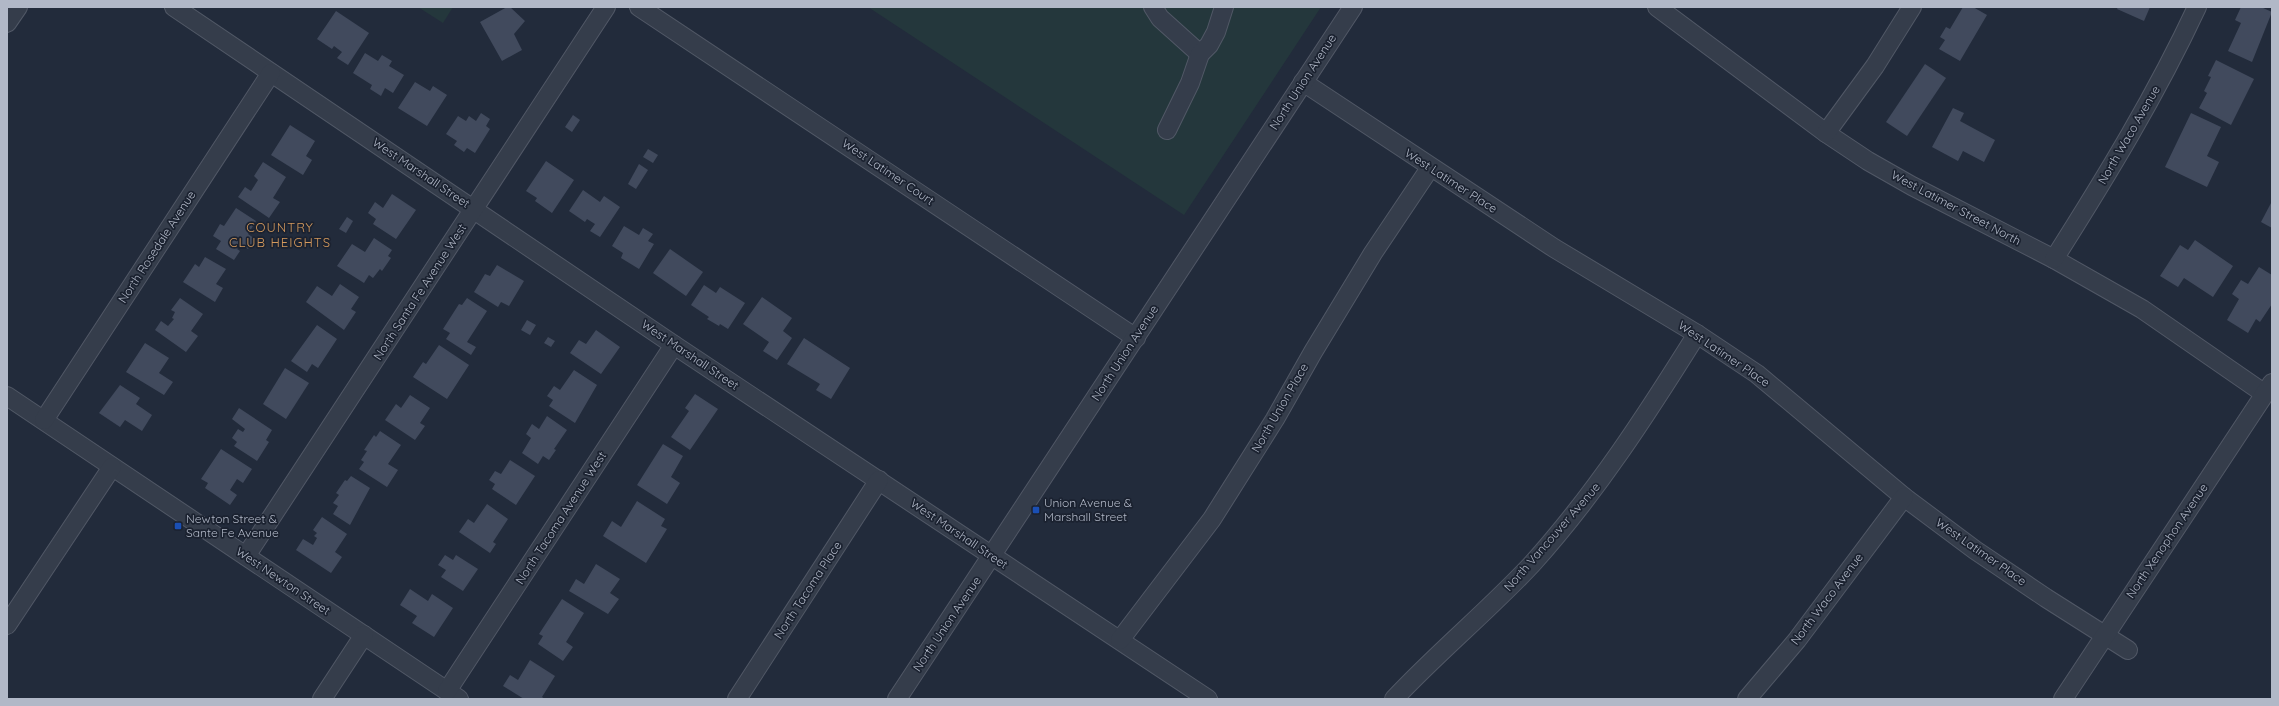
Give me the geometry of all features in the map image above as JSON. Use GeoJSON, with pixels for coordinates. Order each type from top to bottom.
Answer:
{"type":"FeatureCollection","features":[{"type":"Feature","properties":{"kind":"street"},"geometry":{"type":"LineString","coordinates":[[7,23],[18,7]]}},
{"type":"Feature","properties":{"kind":"street","name":"West Marshall Street"},"geometry":{"type":"LineString","coordinates":[[174,7],[475,209],[674,345],[1208,699]]}},
{"type":"Feature","properties":{"kind":"street","name":"North Santa Fe Avenue West"},"geometry":{"type":"LineString","coordinates":[[246,556],[475,209],[606,7]]}},
{"type":"Feature","properties":{"kind":"street","name":"West Latimer Court"},"geometry":{"type":"LineString","coordinates":[[640,7],[1136,338]]}},
{"type":"Feature","properties":{"kind":"street"},"geometry":{"type":"LineString","coordinates":[[1152,7],[1160,18],[1200,54]]}},
{"type":"Feature","properties":{"kind":"street"},"geometry":{"type":"LineString","coordinates":[[1167,130],[1190,83],[1200,54],[1210,45],[1224,7]]}},
{"type":"Feature","properties":{"kind":"street","name":"North Union Avenue"},"geometry":{"type":"LineString","coordinates":[[897,699],[1136,338],[1352,7]]}},
{"type":"Feature","properties":{"kind":"street","name":"West Latimer Street North"},"geometry":{"type":"LineString","coordinates":[[1658,7],[1826,133],[1868,161],[1912,186],[2054,259],[2142,309],[2268,389]]}},
{"type":"Feature","properties":{"kind":"street"},"geometry":{"type":"LineString","coordinates":[[1826,133],[1875,66],[1912,7]]}},
{"type":"Feature","properties":{"kind":"street","name":"North Waco Avenue"},"geometry":{"type":"LineString","coordinates":[[2054,259],[2116,160],[2166,72],[2197,7]]}},
{"type":"Feature","properties":{"kind":"street","name":"North Rosedale Avenue"},"geometry":{"type":"LineString","coordinates":[[44,420],[271,73]]}},
{"type":"Feature","properties":{"kind":"street","name":"West Latimer Place"},"geometry":{"type":"LineString","coordinates":[[1303,82],[1430,168],[1554,248],[1698,334],[1757,374],[1904,497],[1976,550],[2104,636],[2128,650]]}},
{"type":"Feature","properties":{"kind":"street","name":"North Union Place"},"geometry":{"type":"LineString","coordinates":[[1120,640],[1212,519],[1275,420],[1312,352],[1373,253],[1430,168]]}},
{"type":"Feature","properties":{"kind":"street","name":"North Vancouver Avenue"},"geometry":{"type":"LineString","coordinates":[[1394,699],[1490,607],[1563,527],[1594,490],[1637,430],[1698,334]]}},
{"type":"Feature","properties":{"kind":"street","name":"North Tacoma Avenue West"},"geometry":{"type":"LineString","coordinates":[[453,695],[674,345]]}},
{"type":"Feature","properties":{"kind":"street","name":"North Xenophon Avenue"},"geometry":{"type":"LineString","coordinates":[[2063,699],[2268,389]]}},
{"type":"Feature","properties":{"kind":"street","name":"West Newton Street"},"geometry":{"type":"LineString","coordinates":[[7,396],[453,695]]}},
{"type":"Feature","properties":{"kind":"street"},"geometry":{"type":"LineString","coordinates":[[7,625],[112,467]]}},
{"type":"Feature","properties":{"kind":"street","name":"North Tacoma Place"},"geometry":{"type":"LineString","coordinates":[[737,699],[879,480]]}},
{"type":"Feature","properties":{"kind":"street","name":"North Waco Avenue"},"geometry":{"type":"LineString","coordinates":[[1747,699],[1797,640],[1904,497]]}},
{"type":"Feature","properties":{"kind":"street"},"geometry":{"type":"LineString","coordinates":[[322,699],[364,635]]}},
{"type":"Feature","properties":{"kind":"green space"},"geometry":{"type":"Polygon","coordinates":[[[418,7],[453,7],[443,23],[418,7]]]}},
{"type":"Feature","properties":{"kind":"green space"},"geometry":{"type":"Polygon","coordinates":[[[868,7],[1321,7],[1184,215],[868,7]]]}},
{"type":"Feature","properties":{"kind":"building"},"geometry":{"type":"Polygon","coordinates":[[[507,7],[510,7],[525,21],[514,34],[522,50],[502,61],[480,22],[507,7]]]}},
{"type":"Feature","properties":{"kind":"building"},"geometry":{"type":"Polygon","coordinates":[[[1963,7],[1973,7],[1987,15],[1960,61],[1939,49],[1945,40],[1940,37],[1946,27],[1950,29],[1963,7]]]}},
{"type":"Feature","properties":{"kind":"building"},"geometry":{"type":"Polygon","coordinates":[[[2118,7],[2150,7],[2144,21],[2117,9],[2118,7]]]}},
{"type":"Feature","properties":{"kind":"building"},"geometry":{"type":"Polygon","coordinates":[[[2241,7],[2261,7],[2272,12],[2252,62],[2228,51],[2241,23],[2235,20],[2241,7]]]}},
{"type":"Feature","properties":{"kind":"building"},"geometry":{"type":"Polygon","coordinates":[[[336,11],[369,33],[348,65],[337,58],[342,52],[334,46],[332,49],[317,39],[336,11]]]}},
{"type":"Feature","properties":{"kind":"building"},"geometry":{"type":"Polygon","coordinates":[[[365,53],[378,61],[382,55],[392,61],[389,66],[404,75],[393,93],[385,88],[381,96],[370,89],[372,85],[353,73],[365,53]]]}},
{"type":"Feature","properties":{"kind":"building"},"geometry":{"type":"Polygon","coordinates":[[[2216,60],[2254,79],[2231,125],[2199,108],[2207,93],[2204,91],[2211,77],[2208,76],[2216,60]]]}},
{"type":"Feature","properties":{"kind":"building"},"geometry":{"type":"Polygon","coordinates":[[[1925,64],[1946,78],[1907,136],[1886,122],[1925,64]]]}},
{"type":"Feature","properties":{"kind":"building"},"geometry":{"type":"Polygon","coordinates":[[[415,82],[430,91],[433,86],[447,95],[427,126],[398,108],[415,82]]]}},
{"type":"Feature","properties":{"kind":"building"},"geometry":{"type":"Polygon","coordinates":[[[1953,108],[1964,113],[1960,121],[1995,140],[1984,162],[1963,151],[1958,161],[1932,147],[1953,108]]]}},
{"type":"Feature","properties":{"kind":"building"},"geometry":{"type":"Polygon","coordinates":[[[481,113],[490,119],[486,126],[490,129],[475,153],[467,148],[464,152],[454,145],[457,141],[446,134],[458,116],[466,121],[469,116],[476,121],[481,113]]]}},
{"type":"Feature","properties":{"kind":"building"},"geometry":{"type":"Polygon","coordinates":[[[2191,113],[2221,127],[2207,156],[2219,162],[2207,187],[2165,167],[2191,113]]]}},
{"type":"Feature","properties":{"kind":"building"},"geometry":{"type":"Polygon","coordinates":[[[573,115],[580,120],[572,132],[565,127],[573,115]]]}},
{"type":"Feature","properties":{"kind":"building"},"geometry":{"type":"Polygon","coordinates":[[[290,125],[315,141],[306,156],[312,160],[303,175],[271,155],[290,125]]]}},
{"type":"Feature","properties":{"kind":"building"},"geometry":{"type":"Polygon","coordinates":[[[648,149],[658,155],[653,163],[643,157],[648,149]]]}},
{"type":"Feature","properties":{"kind":"building"},"geometry":{"type":"Polygon","coordinates":[[[546,161],[574,180],[552,213],[535,201],[537,198],[526,191],[546,161]]]}},
{"type":"Feature","properties":{"kind":"building"},"geometry":{"type":"Polygon","coordinates":[[[263,162],[286,177],[273,198],[280,202],[269,218],[238,197],[245,187],[251,191],[258,180],[254,176],[263,162]]]}},
{"type":"Feature","properties":{"kind":"building"},"geometry":{"type":"Polygon","coordinates":[[[639,164],[648,170],[636,189],[628,184],[639,164]]]}},
{"type":"Feature","properties":{"kind":"building"},"geometry":{"type":"Polygon","coordinates":[[[583,190],[600,202],[604,196],[620,207],[600,237],[590,231],[595,224],[587,219],[585,222],[569,211],[583,190]]]}},
{"type":"Feature","properties":{"kind":"building"},"geometry":{"type":"Polygon","coordinates":[[[392,194],[416,210],[396,239],[373,224],[376,219],[368,213],[375,202],[383,208],[392,194]]]}},
{"type":"Feature","properties":{"kind":"building"},"geometry":{"type":"Polygon","coordinates":[[[2272,203],[2272,228],[2261,222],[2272,203]]]}},
{"type":"Feature","properties":{"kind":"building"},"geometry":{"type":"Polygon","coordinates":[[[236,208],[256,221],[248,234],[255,239],[248,249],[241,244],[237,249],[240,251],[234,260],[216,249],[221,241],[213,236],[220,224],[224,226],[236,208]]]}},
{"type":"Feature","properties":{"kind":"building"},"geometry":{"type":"Polygon","coordinates":[[[347,217],[353,221],[346,233],[339,229],[347,217]]]}},
{"type":"Feature","properties":{"kind":"building"},"geometry":{"type":"Polygon","coordinates":[[[624,226],[639,235],[643,228],[653,234],[648,241],[654,244],[639,269],[621,258],[623,253],[612,246],[624,226]]]}},
{"type":"Feature","properties":{"kind":"building"},"geometry":{"type":"Polygon","coordinates":[[[374,238],[392,250],[388,256],[391,258],[382,271],[380,269],[373,278],[369,275],[364,283],[337,266],[352,244],[365,252],[374,238]]]}},
{"type":"Feature","properties":{"kind":"building"},"geometry":{"type":"Polygon","coordinates":[[[2195,240],[2233,266],[2213,297],[2184,278],[2178,287],[2160,276],[2180,245],[2188,250],[2195,240]]]}},
{"type":"Feature","properties":{"kind":"building"},"geometry":{"type":"Polygon","coordinates":[[[670,249],[703,272],[686,296],[653,273],[670,249]]]}},
{"type":"Feature","properties":{"kind":"building"},"geometry":{"type":"Polygon","coordinates":[[[205,257],[226,269],[216,284],[223,288],[215,302],[183,282],[195,264],[199,267],[205,257]]]}},
{"type":"Feature","properties":{"kind":"building"},"geometry":{"type":"Polygon","coordinates":[[[497,265],[524,281],[509,306],[501,302],[498,307],[474,292],[485,274],[490,276],[497,265]]]}},
{"type":"Feature","properties":{"kind":"building"},"geometry":{"type":"Polygon","coordinates":[[[2259,267],[2272,275],[2272,304],[2260,322],[2256,319],[2248,333],[2227,320],[2239,299],[2232,294],[2241,280],[2248,284],[2259,267]]]}},
{"type":"Feature","properties":{"kind":"building"},"geometry":{"type":"Polygon","coordinates":[[[340,284],[359,297],[351,309],[356,312],[344,330],[306,302],[317,286],[332,296],[340,284]]]}},
{"type":"Feature","properties":{"kind":"building"},"geometry":{"type":"Polygon","coordinates":[[[704,285],[716,293],[720,287],[745,303],[728,329],[707,319],[709,317],[691,305],[704,285]]]}},
{"type":"Feature","properties":{"kind":"building"},"geometry":{"type":"Polygon","coordinates":[[[762,297],[792,318],[783,331],[792,338],[777,360],[763,351],[769,342],[743,324],[762,297]]]}},
{"type":"Feature","properties":{"kind":"building"},"geometry":{"type":"Polygon","coordinates":[[[180,298],[203,314],[191,331],[198,336],[186,352],[155,330],[161,321],[168,326],[174,319],[172,318],[175,312],[171,310],[180,298]]]}},
{"type":"Feature","properties":{"kind":"building"},"geometry":{"type":"Polygon","coordinates":[[[467,298],[487,311],[467,342],[476,347],[471,355],[446,339],[450,333],[443,329],[459,304],[462,305],[467,298]]]}},
{"type":"Feature","properties":{"kind":"building"},"geometry":{"type":"Polygon","coordinates":[[[527,320],[536,325],[530,335],[521,330],[527,320]]]}},
{"type":"Feature","properties":{"kind":"building"},"geometry":{"type":"Polygon","coordinates":[[[317,325],[337,339],[318,368],[312,364],[307,372],[291,361],[317,325]]]}},
{"type":"Feature","properties":{"kind":"building"},"geometry":{"type":"Polygon","coordinates":[[[596,330],[620,347],[601,374],[570,353],[579,340],[586,344],[596,330]]]}},
{"type":"Feature","properties":{"kind":"building"},"geometry":{"type":"Polygon","coordinates":[[[548,337],[555,341],[551,347],[544,343],[548,337]]]}},
{"type":"Feature","properties":{"kind":"building"},"geometry":{"type":"Polygon","coordinates":[[[804,338],[850,368],[831,399],[816,390],[820,384],[787,364],[804,338]]]}},
{"type":"Feature","properties":{"kind":"building"},"geometry":{"type":"Polygon","coordinates":[[[145,343],[169,358],[159,373],[173,382],[164,395],[126,372],[145,343]]]}},
{"type":"Feature","properties":{"kind":"building"},"geometry":{"type":"Polygon","coordinates":[[[439,345],[469,365],[447,399],[413,377],[423,362],[426,364],[439,345]]]}},
{"type":"Feature","properties":{"kind":"building"},"geometry":{"type":"Polygon","coordinates":[[[285,368],[309,383],[286,419],[263,404],[285,368]]]}},
{"type":"Feature","properties":{"kind":"building"},"geometry":{"type":"Polygon","coordinates":[[[574,370],[597,385],[575,423],[549,406],[553,400],[547,396],[554,386],[560,390],[574,370]]]}},
{"type":"Feature","properties":{"kind":"building"},"geometry":{"type":"Polygon","coordinates":[[[120,385],[140,398],[136,404],[152,415],[142,431],[125,420],[120,427],[99,413],[120,385]]]}},
{"type":"Feature","properties":{"kind":"building"},"geometry":{"type":"Polygon","coordinates":[[[695,394],[718,409],[690,450],[671,437],[689,411],[685,408],[695,394]]]}},
{"type":"Feature","properties":{"kind":"building"},"geometry":{"type":"Polygon","coordinates":[[[410,395],[430,408],[420,423],[425,426],[415,440],[385,420],[396,404],[401,408],[410,395]]]}},
{"type":"Feature","properties":{"kind":"building"},"geometry":{"type":"Polygon","coordinates":[[[239,408],[272,430],[266,440],[269,442],[257,461],[234,446],[237,442],[232,438],[238,429],[243,432],[245,429],[232,419],[239,408]]]}},
{"type":"Feature","properties":{"kind":"building"},"geometry":{"type":"Polygon","coordinates":[[[547,416],[567,430],[554,449],[556,450],[549,460],[543,456],[538,464],[522,453],[531,438],[526,434],[532,424],[539,429],[547,416]]]}},
{"type":"Feature","properties":{"kind":"building"},"geometry":{"type":"Polygon","coordinates":[[[380,431],[401,445],[388,464],[398,470],[387,487],[359,469],[364,462],[361,460],[367,451],[364,450],[374,435],[376,437],[380,431]]]}},
{"type":"Feature","properties":{"kind":"building"},"geometry":{"type":"Polygon","coordinates":[[[663,444],[683,456],[671,477],[680,483],[667,504],[637,485],[663,444]]]}},
{"type":"Feature","properties":{"kind":"building"},"geometry":{"type":"Polygon","coordinates":[[[221,449],[252,469],[243,483],[237,479],[230,490],[237,495],[230,505],[205,488],[208,483],[201,479],[221,449]]]}},
{"type":"Feature","properties":{"kind":"building"},"geometry":{"type":"Polygon","coordinates":[[[510,460],[535,476],[516,505],[492,489],[495,484],[489,480],[495,471],[501,474],[510,460]]]}},
{"type":"Feature","properties":{"kind":"building"},"geometry":{"type":"Polygon","coordinates":[[[351,476],[370,488],[350,525],[333,514],[338,506],[333,503],[339,495],[336,493],[345,480],[347,481],[351,476]]]}},
{"type":"Feature","properties":{"kind":"building"},"geometry":{"type":"Polygon","coordinates":[[[637,501],[665,519],[661,526],[667,529],[646,563],[603,536],[612,521],[621,527],[637,501]]]}},
{"type":"Feature","properties":{"kind":"building"},"geometry":{"type":"Polygon","coordinates":[[[487,504],[508,519],[493,542],[496,544],[490,553],[459,532],[468,519],[474,523],[487,504]]]}},
{"type":"Feature","properties":{"kind":"building"},"geometry":{"type":"Polygon","coordinates":[[[322,517],[347,534],[335,552],[342,557],[331,573],[296,550],[303,539],[313,545],[317,538],[314,536],[317,533],[313,530],[322,517]]]}},
{"type":"Feature","properties":{"kind":"building"},"geometry":{"type":"Polygon","coordinates":[[[445,555],[453,560],[456,555],[478,569],[463,591],[441,577],[446,570],[438,565],[445,555]]]}},
{"type":"Feature","properties":{"kind":"building"},"geometry":{"type":"Polygon","coordinates":[[[596,564],[620,579],[610,593],[619,599],[608,614],[569,591],[576,579],[584,584],[596,564]]]}},
{"type":"Feature","properties":{"kind":"building"},"geometry":{"type":"Polygon","coordinates":[[[410,589],[428,601],[432,594],[453,608],[434,637],[412,623],[417,616],[400,605],[410,589]]]}},
{"type":"Feature","properties":{"kind":"building"},"geometry":{"type":"Polygon","coordinates":[[[562,599],[584,613],[566,642],[573,647],[563,661],[538,644],[543,636],[539,634],[562,599]]]}},
{"type":"Feature","properties":{"kind":"building"},"geometry":{"type":"Polygon","coordinates":[[[530,660],[555,676],[542,697],[545,699],[524,699],[503,686],[510,675],[518,680],[530,660]]]}},
{"type":"Feature","properties":{"kind":"place","name":"Union Avenue & Marshall Street"},"geometry":{"type":"Point","coordinates":[1036,510]}},
{"type":"Feature","properties":{"kind":"place","name":"Newton Street & Sante Fe Avenue"},"geometry":{"type":"Point","coordinates":[178,526]}},
{"type":"Feature","properties":{"kind":"district","name":"COUNTRY CLUB HEIGHTS"},"geometry":{"type":"Point","coordinates":[280,234]}}]}
